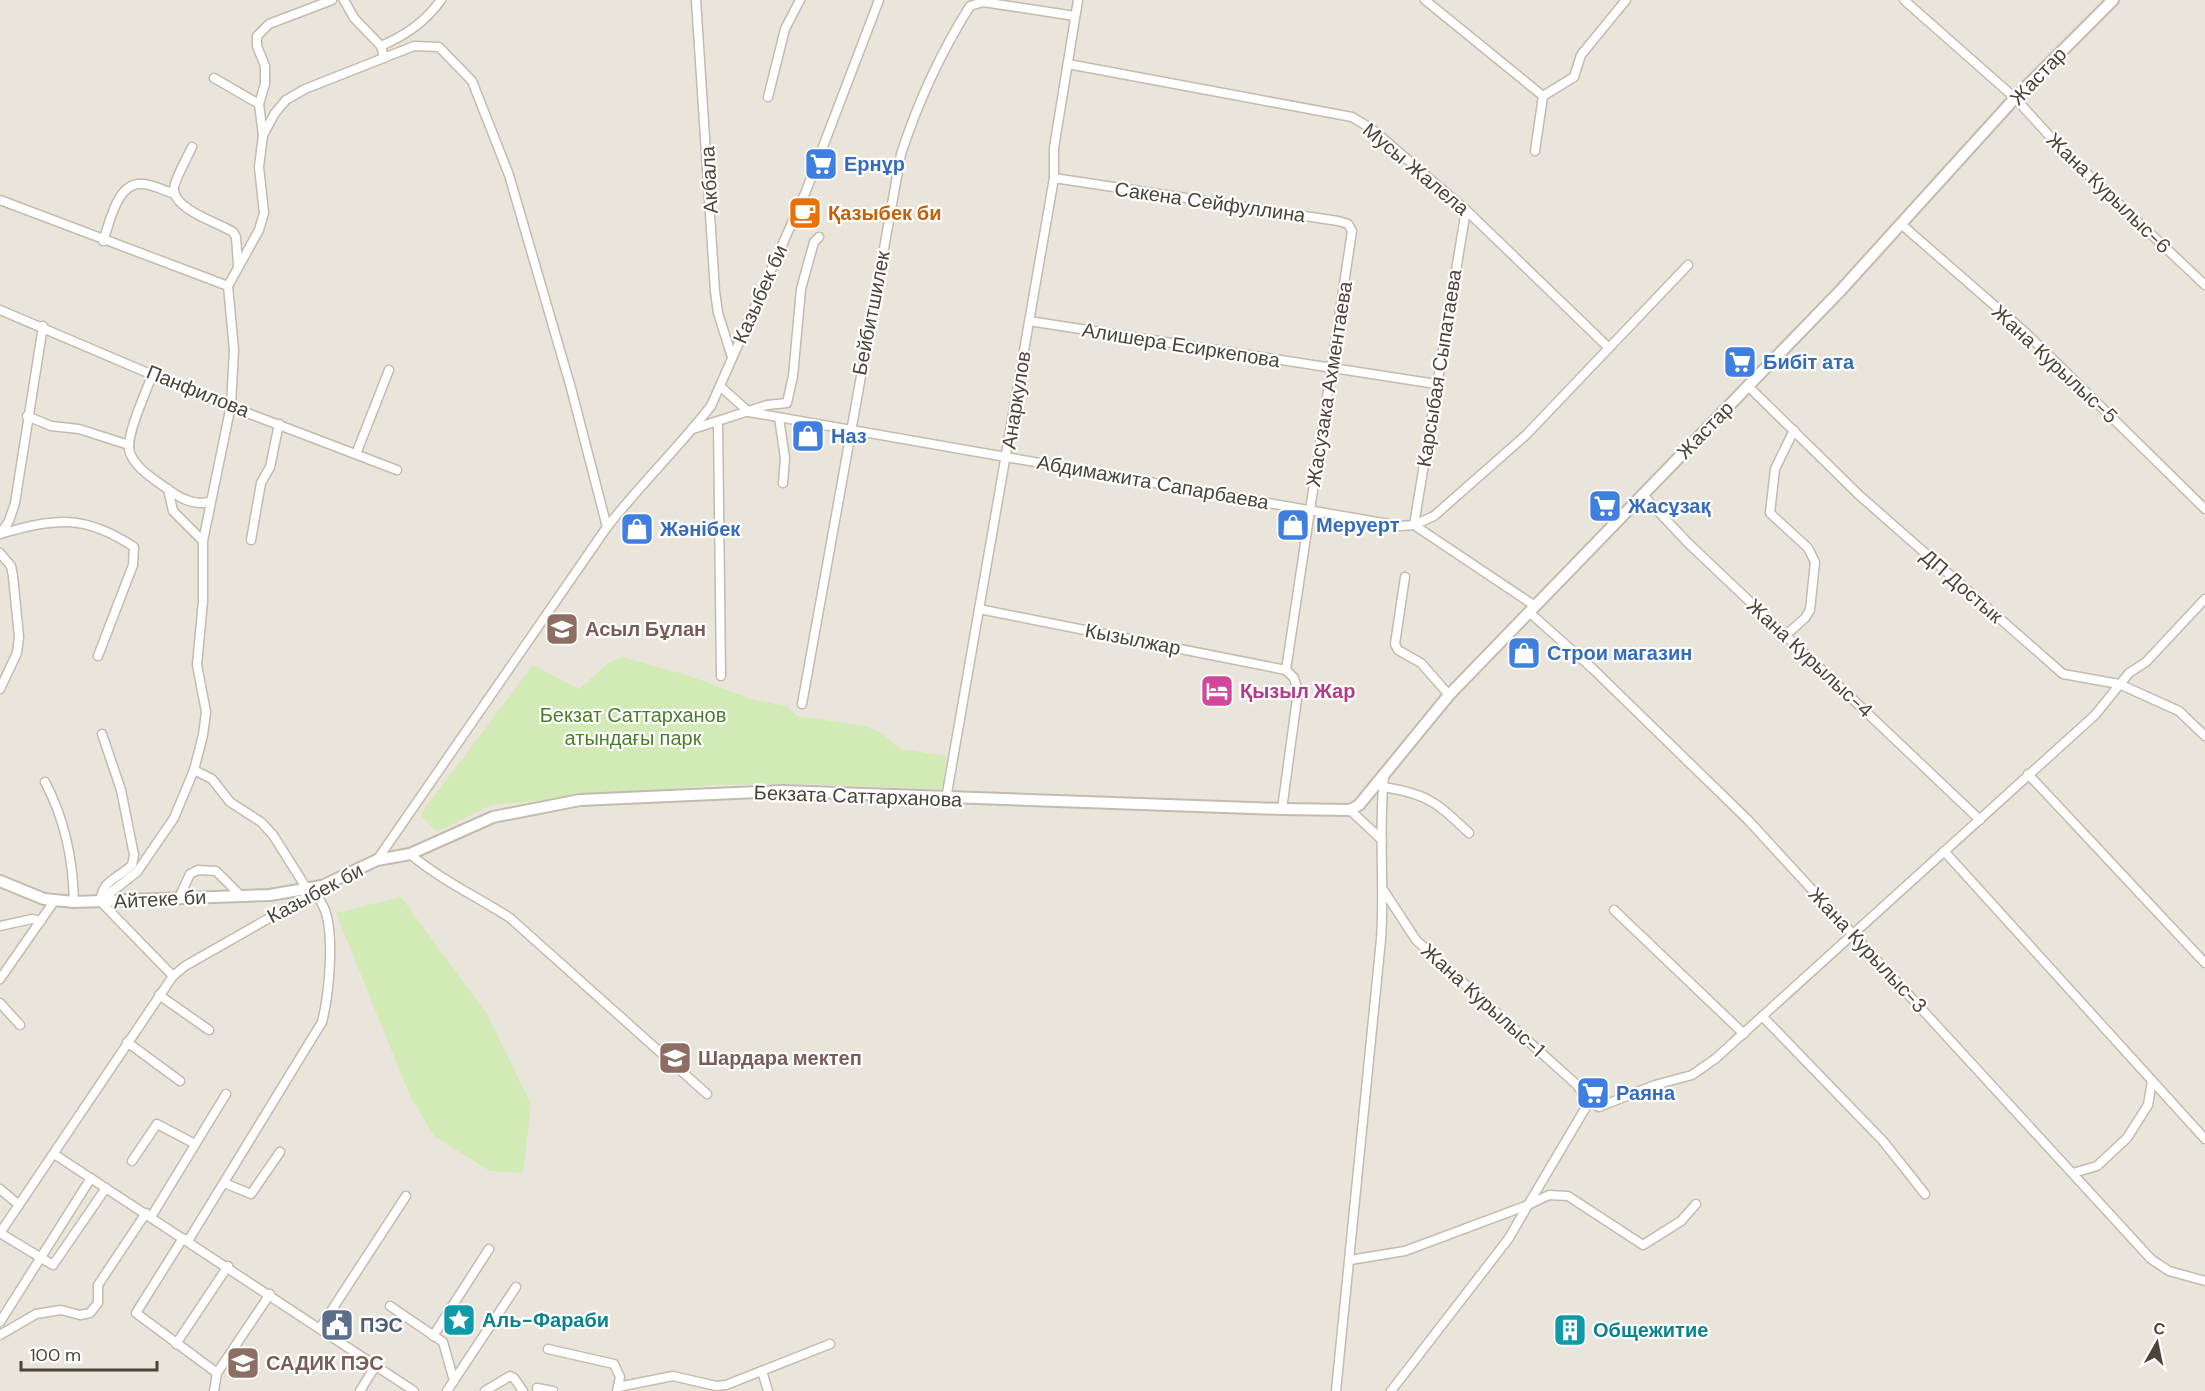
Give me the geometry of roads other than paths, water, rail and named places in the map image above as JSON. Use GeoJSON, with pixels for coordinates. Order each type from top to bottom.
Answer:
{"type":"FeatureCollection","features":[{"type":"Feature","properties":{"kind":"street"},"geometry":{"type":"LineString","coordinates":[[101,901],[137,872],[174,818],[194,771],[203,735],[206,712],[197,665],[203,601],[203,541],[209,502],[231,405],[234,350],[228,286],[259,230],[264,213],[259,167],[263,135],[259,104],[265,84],[265,66],[257,46],[257,36],[269,24],[332,0]]}},
{"type":"Feature","properties":{"kind":"street"},"geometry":{"type":"LineString","coordinates":[[344,0],[354,18],[381,46],[384,58]]}},
{"type":"Feature","properties":{"kind":"street"},"geometry":{"type":"LineString","coordinates":[[381,46],[398,39],[427,20],[441,0]]}},
{"type":"Feature","properties":{"kind":"street","name":"Акбала"},"geometry":{"type":"LineString","coordinates":[[696,0],[718,313],[732,357]]}},
{"type":"Feature","properties":{"kind":"street"},"geometry":{"type":"LineString","coordinates":[[768,97],[785,29],[800,0]]}},
{"type":"Feature","properties":{"kind":"street","name":"Казыбек би"},"geometry":{"type":"LineString","coordinates":[[0,1233],[172,976],[315,889],[377,860],[516,663],[607,527],[643,481],[693,429],[711,406],[806,191],[879,0]]}},
{"type":"Feature","properties":{"kind":"street","name":"Анаркулов"},"geometry":{"type":"LineString","coordinates":[[946,799],[1054,178],[1054,148],[1078,0]]}},
{"type":"Feature","properties":{"kind":"street"},"geometry":{"type":"LineString","coordinates":[[1425,0],[1543,96]]}},
{"type":"Feature","properties":{"kind":"street"},"geometry":{"type":"LineString","coordinates":[[1543,96],[1574,77],[1581,55],[1626,0]]}},
{"type":"Feature","properties":{"kind":"street","name":"Жана Курылыс-6"},"geometry":{"type":"LineString","coordinates":[[1904,0],[2015,98],[2064,152],[2205,285]]}},
{"type":"Feature","properties":{"kind":"street","name":"Жастар"},"geometry":{"type":"LineString","coordinates":[[1350,810],[1383,782],[1449,695],[1748,386],[1901,224],[2015,98],[2113,0]]}},
{"type":"Feature","properties":{"kind":"street","name":"Бейбитшилек"},"geometry":{"type":"LineString","coordinates":[[802,704],[849,430],[901,154],[917,108],[970,6],[983,2],[1075,16]]}},
{"type":"Feature","properties":{"kind":"street"},"geometry":{"type":"LineString","coordinates":[[263,135],[275,113],[286,100],[305,89],[414,46],[439,47],[472,81],[509,175],[571,388],[607,527]]}},
{"type":"Feature","properties":{"kind":"street","name":"Мусы Жалела"},"geometry":{"type":"LineString","coordinates":[[1068,64],[1352,117],[1372,129],[1466,210],[1609,348]]}},
{"type":"Feature","properties":{"kind":"street"},"geometry":{"type":"LineString","coordinates":[[214,78],[259,104]]}},
{"type":"Feature","properties":{"kind":"street"},"geometry":{"type":"LineString","coordinates":[[1535,151],[1543,96]]}},
{"type":"Feature","properties":{"kind":"street"},"geometry":{"type":"LineString","coordinates":[[175,194],[174,186],[192,147]]}},
{"type":"Feature","properties":{"kind":"street","name":"Сакена Сейфуллина"},"geometry":{"type":"LineString","coordinates":[[1054,178],[1338,221],[1348,224],[1352,240]]}},
{"type":"Feature","properties":{"kind":"street"},"geometry":{"type":"LineString","coordinates":[[103,241],[119,198],[134,184],[142,183],[175,194],[187,208],[233,232],[236,237],[238,266]]}},
{"type":"Feature","properties":{"kind":"street"},"geometry":{"type":"LineString","coordinates":[[0,200],[103,241],[228,286]]}},
{"type":"Feature","properties":{"kind":"street","name":"Карсыбая Сыпатаева"},"geometry":{"type":"LineString","coordinates":[[1414,525],[1466,210]]}},
{"type":"Feature","properties":{"kind":"street","name":"Жана Курылыс-5"},"geometry":{"type":"LineString","coordinates":[[1901,224],[2026,333],[2205,509]]}},
{"type":"Feature","properties":{"kind":"street"},"geometry":{"type":"LineString","coordinates":[[693,429],[767,405],[788,403],[801,289],[814,242],[819,237]]}},
{"type":"Feature","properties":{"kind":"street","name":"Жасузака Ахментаева"},"geometry":{"type":"LineString","coordinates":[[1286,670],[1352,240]]}},
{"type":"Feature","properties":{"kind":"street"},"geometry":{"type":"LineString","coordinates":[[1414,525],[1434,516],[1526,435],[1688,265]]}},
{"type":"Feature","properties":{"kind":"street","name":"Панфилова"},"geometry":{"type":"LineString","coordinates":[[0,309],[195,393],[397,470]]}},
{"type":"Feature","properties":{"kind":"street","name":"Алишера Есиркепова"},"geometry":{"type":"LineString","coordinates":[[1029,321],[1436,384]]}},
{"type":"Feature","properties":{"kind":"street"},"geometry":{"type":"LineString","coordinates":[[0,534],[9,521],[15,502],[43,326]]}},
{"type":"Feature","properties":{"kind":"street"},"geometry":{"type":"LineString","coordinates":[[356,454],[388,370]]}},
{"type":"Feature","properties":{"kind":"street"},"geometry":{"type":"LineString","coordinates":[[153,373],[129,445],[134,460],[168,489],[192,504],[209,502]]}},
{"type":"Feature","properties":{"kind":"street","name":"ДП Достык"},"geometry":{"type":"LineString","coordinates":[[1748,386],[1868,502],[2063,674],[2119,684],[2179,711],[2205,736]]}},
{"type":"Feature","properties":{"kind":"street"},"geometry":{"type":"LineString","coordinates":[[720,387],[750,412]]}},
{"type":"Feature","properties":{"kind":"street","name":"Абдимажита Сапарбаева"},"geometry":{"type":"LineString","coordinates":[[750,412],[1400,526],[1414,525]]}},
{"type":"Feature","properties":{"kind":"street"},"geometry":{"type":"LineString","coordinates":[[27,416],[51,426],[79,429],[105,440],[129,445]]}},
{"type":"Feature","properties":{"kind":"street"},"geometry":{"type":"LineString","coordinates":[[779,418],[785,458],[783,483]]}},
{"type":"Feature","properties":{"kind":"street"},"geometry":{"type":"LineString","coordinates":[[718,422],[721,676]]}},
{"type":"Feature","properties":{"kind":"street"},"geometry":{"type":"LineString","coordinates":[[251,540],[261,483],[270,467],[279,424]]}},
{"type":"Feature","properties":{"kind":"street"},"geometry":{"type":"LineString","coordinates":[[1786,635],[1805,618],[1810,610],[1815,562],[1808,548],[1770,513],[1775,469],[1794,430]]}},
{"type":"Feature","properties":{"kind":"street"},"geometry":{"type":"LineString","coordinates":[[168,489],[173,511],[203,541]]}},
{"type":"Feature","properties":{"kind":"street","name":"Жана Курылыс-4"},"geometry":{"type":"LineString","coordinates":[[1642,494],[1688,543],[1980,820]]}},
{"type":"Feature","properties":{"kind":"street"},"geometry":{"type":"LineString","coordinates":[[0,534],[48,521],[73,521],[105,529],[135,548],[133,565],[98,656]]}},
{"type":"Feature","properties":{"kind":"street"},"geometry":{"type":"LineString","coordinates":[[1414,525],[1532,609]]}},
{"type":"Feature","properties":{"kind":"street"},"geometry":{"type":"LineString","coordinates":[[0,553],[11,566],[14,576],[19,626],[17,653],[0,689]]}},
{"type":"Feature","properties":{"kind":"street"},"geometry":{"type":"LineString","coordinates":[[1405,577],[1395,644],[1398,650],[1421,663],[1449,695]]}},
{"type":"Feature","properties":{"kind":"street"},"geometry":{"type":"LineString","coordinates":[[1391,1391],[1509,1238],[1590,1102],[1599,1107],[1611,1104],[1655,1085],[1692,1075],[1744,1034],[1852,933],[2095,715],[2129,673],[2146,663],[2205,599]]}},
{"type":"Feature","properties":{"kind":"street","name":"Кызылжар"},"geometry":{"type":"LineString","coordinates":[[979,609],[1286,670]]}},
{"type":"Feature","properties":{"kind":"street","name":"Жана Курылыс-3"},"geometry":{"type":"LineString","coordinates":[[1532,609],[1749,821],[2151,1259],[2169,1271],[2205,1281]]}},
{"type":"Feature","properties":{"kind":"street"},"geometry":{"type":"LineString","coordinates":[[1282,809],[1298,691],[1294,678],[1286,670]]}},
{"type":"Feature","properties":{"kind":"street"},"geometry":{"type":"LineString","coordinates":[[102,734],[121,790],[134,855],[132,865],[106,885],[100,894],[101,901],[172,976]]}},
{"type":"Feature","properties":{"kind":"street"},"geometry":{"type":"LineString","coordinates":[[194,771],[212,779],[230,802],[261,822],[315,889],[326,914],[329,964],[329,994],[322,1022],[224,1183],[136,1313],[217,1373]]}},
{"type":"Feature","properties":{"kind":"street"},"geometry":{"type":"LineString","coordinates":[[2028,774],[2205,963]]}},
{"type":"Feature","properties":{"kind":"street"},"geometry":{"type":"LineString","coordinates":[[45,782],[60,811],[73,868],[74,902]]}},
{"type":"Feature","properties":{"kind":"street"},"geometry":{"type":"LineString","coordinates":[[1336,1391],[1384,891],[1383,782],[1429,798],[1469,833]]}},
{"type":"Feature","properties":{"kind":"street","name":"Бекзата Саттарханова"},"geometry":{"type":"LineString","coordinates":[[377,860],[410,854],[493,817],[580,800],[782,791],[946,799],[1350,810]]}},
{"type":"Feature","properties":{"kind":"street"},"geometry":{"type":"LineString","coordinates":[[1350,810],[1382,840]]}},
{"type":"Feature","properties":{"kind":"street"},"geometry":{"type":"LineString","coordinates":[[1944,851],[2205,1139]]}},
{"type":"Feature","properties":{"kind":"street"},"geometry":{"type":"LineString","coordinates":[[410,854],[436,876],[478,897],[510,918],[707,1094]]}},
{"type":"Feature","properties":{"kind":"street"},"geometry":{"type":"LineString","coordinates":[[179,898],[190,874],[198,870],[216,871],[241,896]]}},
{"type":"Feature","properties":{"kind":"street","name":"Айтеке би"},"geometry":{"type":"LineString","coordinates":[[0,881],[44,899],[74,902],[241,896],[315,889]]}},
{"type":"Feature","properties":{"kind":"street","name":"Жана Курылыс-1"},"geometry":{"type":"LineString","coordinates":[[1384,891],[1416,940],[1577,1085],[1590,1102]]}},
{"type":"Feature","properties":{"kind":"street"},"geometry":{"type":"LineString","coordinates":[[0,979],[55,900]]}},
{"type":"Feature","properties":{"kind":"street"},"geometry":{"type":"LineString","coordinates":[[1614,910],[1744,1034]]}},
{"type":"Feature","properties":{"kind":"street"},"geometry":{"type":"LineString","coordinates":[[0,926],[32,919],[41,921]]}},
{"type":"Feature","properties":{"kind":"street"},"geometry":{"type":"LineString","coordinates":[[159,995],[209,1030]]}},
{"type":"Feature","properties":{"kind":"street"},"geometry":{"type":"LineString","coordinates":[[0,1003],[20,1025]]}},
{"type":"Feature","properties":{"kind":"street"},"geometry":{"type":"LineString","coordinates":[[1762,1016],[1883,1141],[1925,1194]]}},
{"type":"Feature","properties":{"kind":"street"},"geometry":{"type":"LineString","coordinates":[[127,1042],[180,1081]]}},
{"type":"Feature","properties":{"kind":"street"},"geometry":{"type":"LineString","coordinates":[[2073,1173],[2097,1166],[2127,1138],[2148,1105],[2152,1081]]}},
{"type":"Feature","properties":{"kind":"street"},"geometry":{"type":"LineString","coordinates":[[0,1335],[36,1314],[61,1310],[80,1315],[90,1313],[98,1303],[98,1285],[148,1215],[226,1094]]}},
{"type":"Feature","properties":{"kind":"street"},"geometry":{"type":"LineString","coordinates":[[132,1161],[157,1124],[195,1144]]}},
{"type":"Feature","properties":{"kind":"street"},"geometry":{"type":"LineString","coordinates":[[224,1183],[251,1194],[280,1152]]}},
{"type":"Feature","properties":{"kind":"street"},"geometry":{"type":"LineString","coordinates":[[54,1154],[228,1266],[414,1391]]}},
{"type":"Feature","properties":{"kind":"street"},"geometry":{"type":"LineString","coordinates":[[0,1323],[91,1178]]}},
{"type":"Feature","properties":{"kind":"street"},"geometry":{"type":"LineString","coordinates":[[0,1233],[49,1264],[57,1263],[106,1188]]}},
{"type":"Feature","properties":{"kind":"street"},"geometry":{"type":"LineString","coordinates":[[0,1190],[19,1205]]}},
{"type":"Feature","properties":{"kind":"street"},"geometry":{"type":"LineString","coordinates":[[1350,1260],[1405,1251],[1549,1195],[1568,1196],[1643,1245],[1681,1221],[1696,1204]]}},
{"type":"Feature","properties":{"kind":"street"},"geometry":{"type":"LineString","coordinates":[[320,1328],[406,1196]]}},
{"type":"Feature","properties":{"kind":"street"},"geometry":{"type":"LineString","coordinates":[[434,1336],[489,1249]]}},
{"type":"Feature","properties":{"kind":"street"},"geometry":{"type":"LineString","coordinates":[[176,1344],[228,1266]]}},
{"type":"Feature","properties":{"kind":"street"},"geometry":{"type":"LineString","coordinates":[[447,1391],[516,1287]]}},
{"type":"Feature","properties":{"kind":"street"},"geometry":{"type":"LineString","coordinates":[[214,1391],[217,1373],[270,1294]]}},
{"type":"Feature","properties":{"kind":"street"},"geometry":{"type":"LineString","coordinates":[[390,1306],[445,1346],[454,1381]]}},
{"type":"Feature","properties":{"kind":"street"},"geometry":{"type":"LineString","coordinates":[[548,1349],[614,1364],[620,1377],[617,1389],[673,1376],[716,1386],[726,1385],[830,1344]]}},
{"type":"Feature","properties":{"kind":"street"},"geometry":{"type":"LineString","coordinates":[[360,1391],[376,1365]]}},
{"type":"Feature","properties":{"kind":"street"},"geometry":{"type":"LineString","coordinates":[[762,1371],[768,1391]]}},
{"type":"Feature","properties":{"kind":"street"},"geometry":{"type":"LineString","coordinates":[[485,1391],[510,1376],[523,1391]]}},
{"type":"Feature","properties":{"kind":"street"},"geometry":{"type":"LineString","coordinates":[[537,1388],[553,1391]]}},
{"type":"Feature","properties":{"kind":"place","name":"Ернұр"},"geometry":{"type":"Point","coordinates":[821,164]}},
{"type":"Feature","properties":{"kind":"place","name":"Қазыбек би"},"geometry":{"type":"Point","coordinates":[805,213]}},
{"type":"Feature","properties":{"kind":"place","name":"Бибіт ата"},"geometry":{"type":"Point","coordinates":[1740,362]}},
{"type":"Feature","properties":{"kind":"place","name":"Наз"},"geometry":{"type":"Point","coordinates":[808,436]}},
{"type":"Feature","properties":{"kind":"place","name":"Жасұзақ"},"geometry":{"type":"Point","coordinates":[1605,506]}},
{"type":"Feature","properties":{"kind":"place","name":"Меруерт"},"geometry":{"type":"Point","coordinates":[1293,525]}},
{"type":"Feature","properties":{"kind":"place","name":"Жәнібек"},"geometry":{"type":"Point","coordinates":[637,529]}},
{"type":"Feature","properties":{"kind":"place","name":"Асыл Бұлан"},"geometry":{"type":"Point","coordinates":[562,629]}},
{"type":"Feature","properties":{"kind":"place","name":"Строи магазин"},"geometry":{"type":"Point","coordinates":[1524,653]}},
{"type":"Feature","properties":{"kind":"place","name":"Қызыл Жар"},"geometry":{"type":"Point","coordinates":[1217,691]}},
{"type":"Feature","properties":{"kind":"place","name":"Шардара мектеп"},"geometry":{"type":"Point","coordinates":[675,1058]}},
{"type":"Feature","properties":{"kind":"place","name":"Раяна"},"geometry":{"type":"Point","coordinates":[1593,1093]}},
{"type":"Feature","properties":{"kind":"place","name":"Аль-Фараби"},"geometry":{"type":"Point","coordinates":[459,1320]}},
{"type":"Feature","properties":{"kind":"place","name":"ПЭС"},"geometry":{"type":"Point","coordinates":[337,1325]}},
{"type":"Feature","properties":{"kind":"place","name":"Общежитие"},"geometry":{"type":"Point","coordinates":[1570,1330]}},
{"type":"Feature","properties":{"kind":"place","name":"САДИК ПЭС"},"geometry":{"type":"Point","coordinates":[243,1363]}},
{"type":"Feature","properties":{"kind":"park label","name":"Бекзат Саттарханов атындағы парк"},"geometry":{"type":"Point","coordinates":[633,726]}}]}
